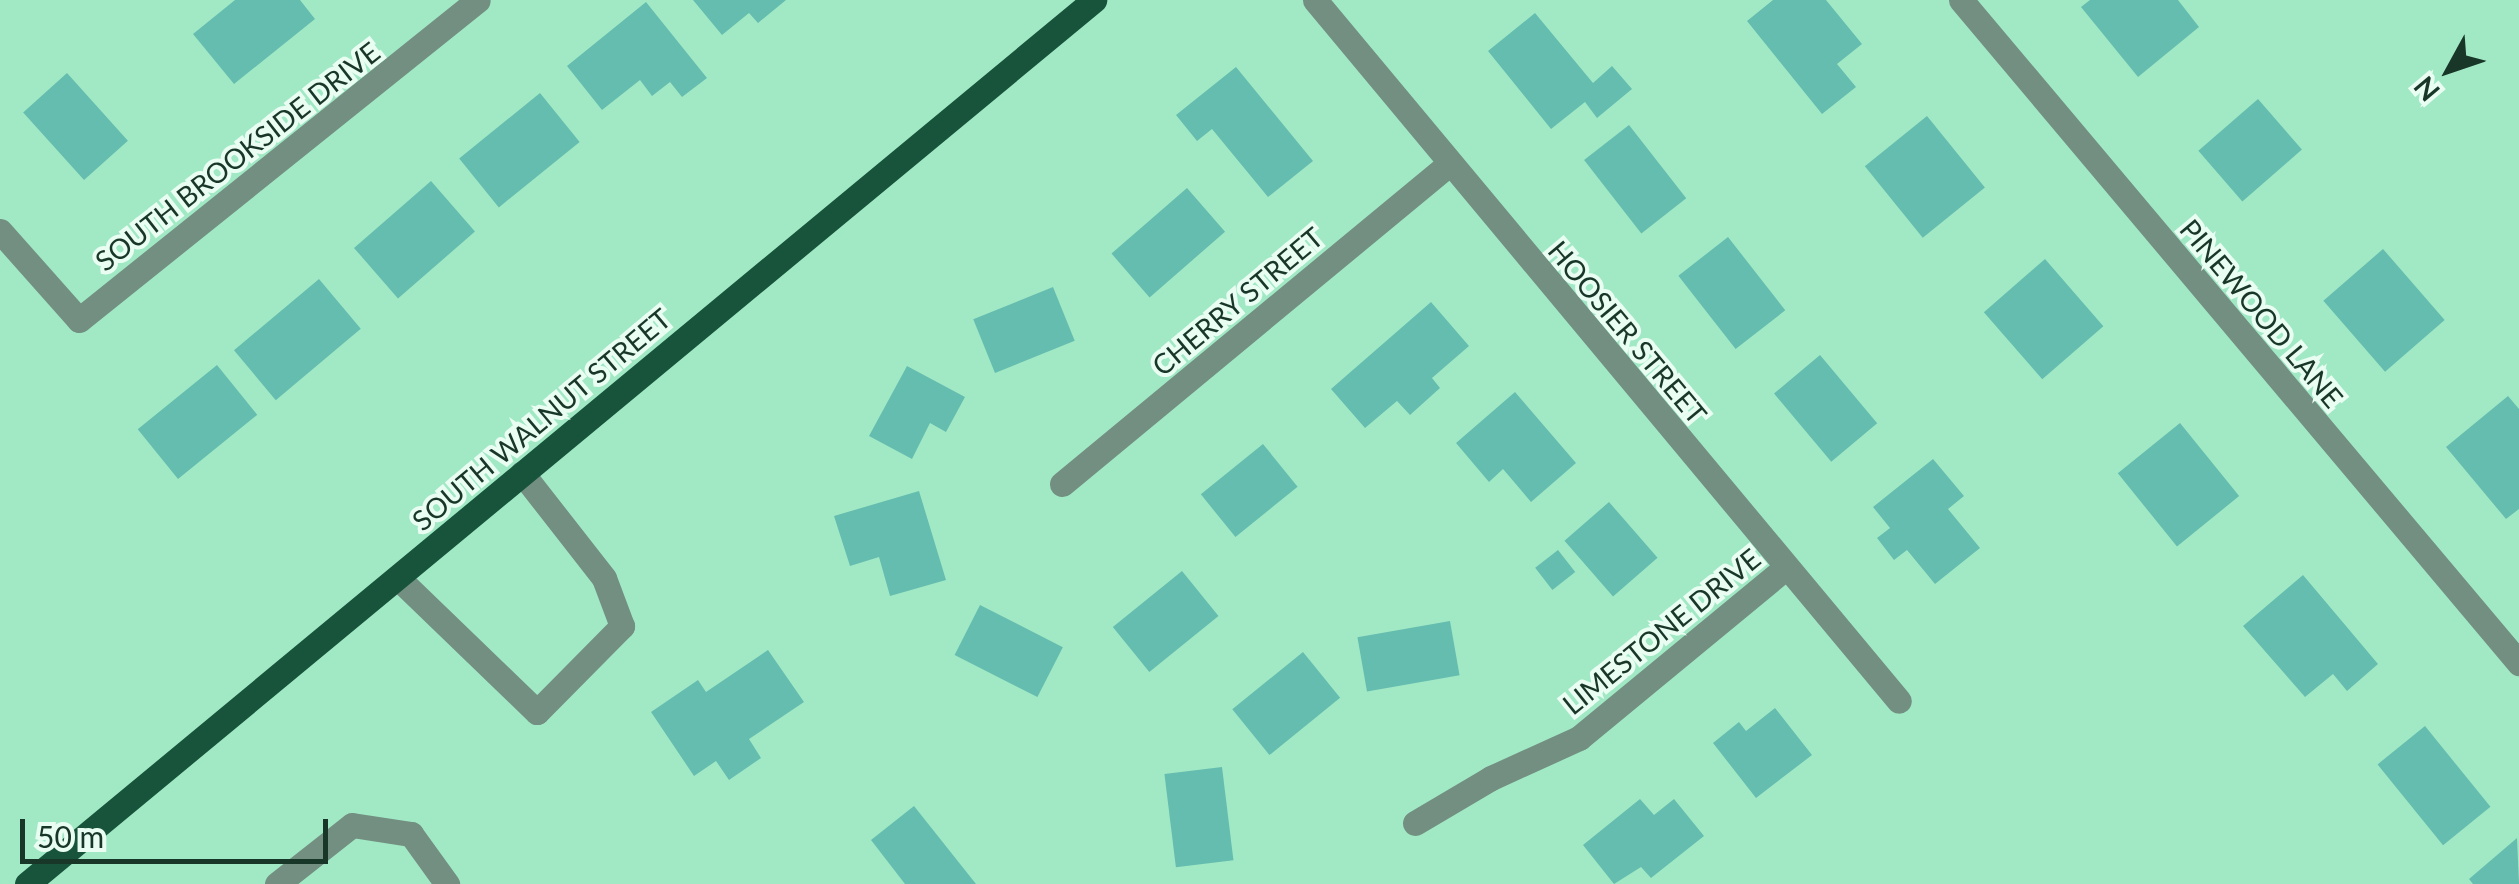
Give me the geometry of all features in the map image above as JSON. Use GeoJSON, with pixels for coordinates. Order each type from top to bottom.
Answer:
{"type":"FeatureCollection","features":[{"type":"Feature","properties":{"kind":"main road","name":"SOUTH WALNUT STREET"},"geometry":{"type":"LineString","coordinates":[[27,884],[1094,0]]}},
{"type":"Feature","properties":{"kind":"street","name":"SOUTH BROOKSIDE DRIVE"},"geometry":{"type":"LineString","coordinates":[[0,231],[79,320],[478,0]]}},
{"type":"Feature","properties":{"kind":"street","name":"HOOSIER STREET"},"geometry":{"type":"LineString","coordinates":[[1314,0],[1898,701]]}},
{"type":"Feature","properties":{"kind":"street","name":"PINEWOOD LANE"},"geometry":{"type":"LineString","coordinates":[[1961,0],[2519,663]]}},
{"type":"Feature","properties":{"kind":"street","name":"CHERRY STREET"},"geometry":{"type":"LineString","coordinates":[[1062,484],[1449,164]]}},
{"type":"Feature","properties":{"kind":"street"},"geometry":{"type":"LineString","coordinates":[[398,578],[536,712],[622,626],[604,578],[522,473]]}},
{"type":"Feature","properties":{"kind":"street","name":"LIMESTONE DRIVE"},"geometry":{"type":"LineString","coordinates":[[1415,823],[1491,778],[1579,738],[1785,568]]}},
{"type":"Feature","properties":{"kind":"street"},"geometry":{"type":"LineString","coordinates":[[277,884],[352,825],[411,834],[447,884]]}},
{"type":"Feature","properties":{"kind":"building"},"geometry":{"type":"Polygon","coordinates":[[[235,0],[300,0],[315,19],[234,84],[193,34],[235,0]]]}},
{"type":"Feature","properties":{"kind":"building"},"geometry":{"type":"Polygon","coordinates":[[[693,0],[786,0],[758,23],[749,13],[722,35],[693,0]]]}},
{"type":"Feature","properties":{"kind":"building"},"geometry":{"type":"Polygon","coordinates":[[[1773,0],[1826,0],[1862,44],[1837,64],[1856,87],[1822,114],[1747,21],[1773,0]]]}},
{"type":"Feature","properties":{"kind":"building"},"geometry":{"type":"Polygon","coordinates":[[[2090,0],[2178,0],[2199,27],[2138,77],[2081,7],[2090,0]]]}},
{"type":"Feature","properties":{"kind":"building"},"geometry":{"type":"Polygon","coordinates":[[[646,2],[707,78],[682,97],[670,82],[652,96],[640,80],[602,110],[567,66],[646,2]]]}},
{"type":"Feature","properties":{"kind":"building"},"geometry":{"type":"Polygon","coordinates":[[[1535,13],[1593,83],[1612,66],[1632,89],[1597,118],[1585,102],[1551,129],[1488,51],[1535,13]]]}},
{"type":"Feature","properties":{"kind":"building"},"geometry":{"type":"Polygon","coordinates":[[[1236,67],[1313,161],[1268,197],[1212,129],[1197,141],[1176,115],[1236,67]]]}},
{"type":"Feature","properties":{"kind":"building"},"geometry":{"type":"Polygon","coordinates":[[[67,73],[128,141],[84,180],[23,112],[67,73]]]}},
{"type":"Feature","properties":{"kind":"building"},"geometry":{"type":"Polygon","coordinates":[[[540,93],[580,142],[499,207],[459,158],[540,93]]]}},
{"type":"Feature","properties":{"kind":"building"},"geometry":{"type":"Polygon","coordinates":[[[2258,99],[2302,150],[2242,201],[2198,151],[2258,99]]]}},
{"type":"Feature","properties":{"kind":"building"},"geometry":{"type":"Polygon","coordinates":[[[1927,116],[1985,187],[1923,238],[1865,166],[1927,116]]]}},
{"type":"Feature","properties":{"kind":"building"},"geometry":{"type":"Polygon","coordinates":[[[1629,125],[1686,198],[1641,233],[1584,160],[1629,125]]]}},
{"type":"Feature","properties":{"kind":"building"},"geometry":{"type":"Polygon","coordinates":[[[431,181],[475,232],[398,298],[354,248],[431,181]]]}},
{"type":"Feature","properties":{"kind":"building"},"geometry":{"type":"Polygon","coordinates":[[[1187,188],[1225,232],[1150,297],[1112,254],[1187,188]]]}},
{"type":"Feature","properties":{"kind":"building"},"geometry":{"type":"Polygon","coordinates":[[[1728,237],[1785,310],[1736,349],[1678,276],[1728,237]]]}},
{"type":"Feature","properties":{"kind":"building"},"geometry":{"type":"Polygon","coordinates":[[[2383,249],[2445,320],[2385,372],[2323,301],[2383,249]]]}},
{"type":"Feature","properties":{"kind":"building"},"geometry":{"type":"Polygon","coordinates":[[[2045,259],[2103,326],[2042,379],[1984,312],[2045,259]]]}},
{"type":"Feature","properties":{"kind":"building"},"geometry":{"type":"Polygon","coordinates":[[[319,279],[361,329],[276,400],[234,350],[319,279]]]}},
{"type":"Feature","properties":{"kind":"building"},"geometry":{"type":"Polygon","coordinates":[[[1053,287],[1075,341],[995,373],[973,319],[1053,287]]]}},
{"type":"Feature","properties":{"kind":"building"},"geometry":{"type":"Polygon","coordinates":[[[1431,302],[1469,346],[1432,378],[1440,388],[1410,415],[1397,401],[1365,428],[1331,389],[1431,302]]]}},
{"type":"Feature","properties":{"kind":"building"},"geometry":{"type":"Polygon","coordinates":[[[1820,355],[1877,423],[1831,462],[1774,394],[1820,355]]]}},
{"type":"Feature","properties":{"kind":"building"},"geometry":{"type":"Polygon","coordinates":[[[217,365],[257,415],[178,479],[138,429],[217,365]]]}},
{"type":"Feature","properties":{"kind":"building"},"geometry":{"type":"Polygon","coordinates":[[[907,366],[965,397],[946,432],[930,423],[912,459],[869,436],[907,366]]]}},
{"type":"Feature","properties":{"kind":"building"},"geometry":{"type":"Polygon","coordinates":[[[1515,392],[1576,463],[1531,502],[1503,469],[1489,482],[1456,443],[1515,392]]]}},
{"type":"Feature","properties":{"kind":"building"},"geometry":{"type":"Polygon","coordinates":[[[2508,396],[2519,409],[2519,509],[2506,519],[2446,447],[2508,396]]]}},
{"type":"Feature","properties":{"kind":"building"},"geometry":{"type":"Polygon","coordinates":[[[2180,423],[2239,496],[2177,546],[2118,473],[2180,423]]]}},
{"type":"Feature","properties":{"kind":"building"},"geometry":{"type":"Polygon","coordinates":[[[1263,444],[1298,487],[1235,537],[1201,494],[1263,444]]]}},
{"type":"Feature","properties":{"kind":"building"},"geometry":{"type":"Polygon","coordinates":[[[1933,459],[1964,496],[1948,509],[1980,548],[1935,584],[1907,550],[1894,560],[1877,538],[1890,528],[1873,507],[1933,459]]]}},
{"type":"Feature","properties":{"kind":"building"},"geometry":{"type":"Polygon","coordinates":[[[919,491],[946,580],[890,596],[879,557],[850,566],[834,516],[919,491]]]}},
{"type":"Feature","properties":{"kind":"building"},"geometry":{"type":"Polygon","coordinates":[[[1609,502],[1658,558],[1613,597],[1564,541],[1609,502]]]}},
{"type":"Feature","properties":{"kind":"building"},"geometry":{"type":"Polygon","coordinates":[[[1558,550],[1575,572],[1552,590],[1535,568],[1558,550]]]}},
{"type":"Feature","properties":{"kind":"building"},"geometry":{"type":"Polygon","coordinates":[[[1182,571],[1219,616],[1149,672],[1113,627],[1182,571]]]}},
{"type":"Feature","properties":{"kind":"building"},"geometry":{"type":"Polygon","coordinates":[[[2303,575],[2378,664],[2347,691],[2333,674],[2305,697],[2243,626],[2303,575]]]}},
{"type":"Feature","properties":{"kind":"building"},"geometry":{"type":"Polygon","coordinates":[[[980,605],[1063,647],[1037,697],[955,655],[980,605]]]}},
{"type":"Feature","properties":{"kind":"building"},"geometry":{"type":"Polygon","coordinates":[[[1450,621],[1460,675],[1367,691],[1357,637],[1450,621]]]}},
{"type":"Feature","properties":{"kind":"building"},"geometry":{"type":"Polygon","coordinates":[[[768,650],[804,702],[749,739],[761,758],[729,780],[716,761],[694,776],[651,712],[698,680],[706,692],[768,650]]]}},
{"type":"Feature","properties":{"kind":"building"},"geometry":{"type":"Polygon","coordinates":[[[1303,652],[1340,698],[1269,755],[1232,709],[1303,652]]]}},
{"type":"Feature","properties":{"kind":"building"},"geometry":{"type":"Polygon","coordinates":[[[1775,708],[1812,755],[1756,798],[1713,743],[1739,722],[1746,731],[1775,708]]]}},
{"type":"Feature","properties":{"kind":"building"},"geometry":{"type":"Polygon","coordinates":[[[2425,726],[2490,807],[2443,845],[2378,764],[2425,726]]]}},
{"type":"Feature","properties":{"kind":"building"},"geometry":{"type":"Polygon","coordinates":[[[1222,767],[1233,860],[1176,867],[1164,774],[1222,767]]]}},
{"type":"Feature","properties":{"kind":"building"},"geometry":{"type":"Polygon","coordinates":[[[1640,799],[1654,815],[1674,799],[1704,836],[1651,878],[1641,867],[1614,884],[1583,845],[1640,799]]]}},
{"type":"Feature","properties":{"kind":"building"},"geometry":{"type":"Polygon","coordinates":[[[914,806],[976,884],[905,884],[871,840],[914,806]]]}},
{"type":"Feature","properties":{"kind":"building"},"geometry":{"type":"Polygon","coordinates":[[[2517,838],[2519,884],[2473,884],[2469,879],[2517,838]]]}}]}
